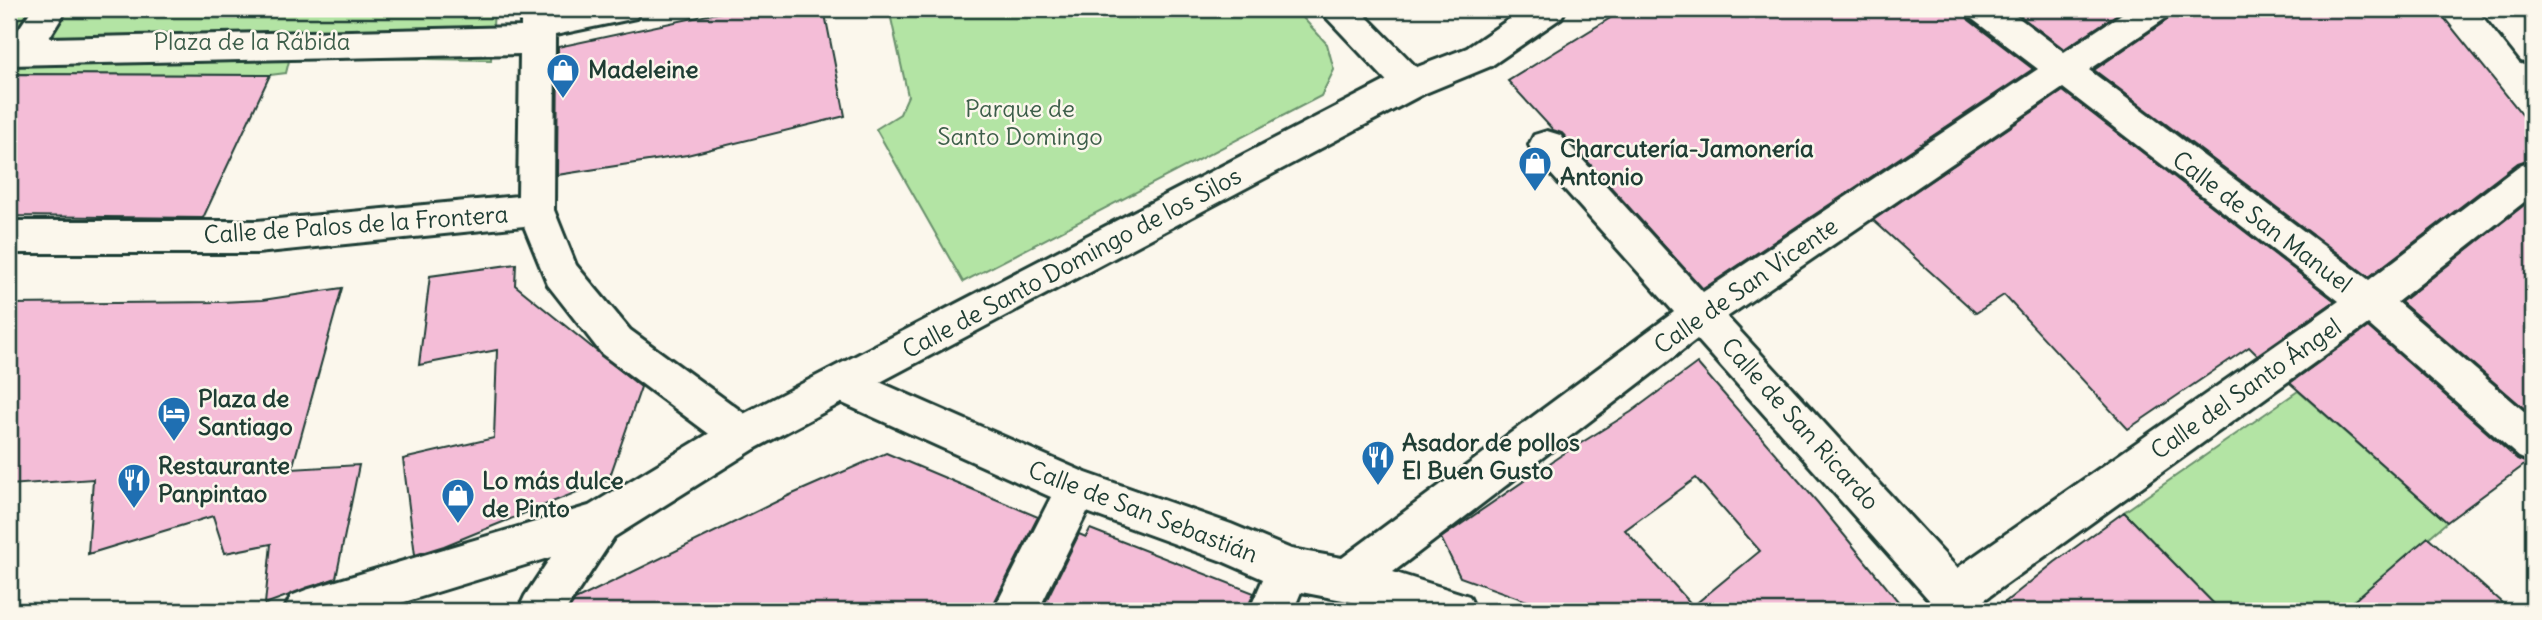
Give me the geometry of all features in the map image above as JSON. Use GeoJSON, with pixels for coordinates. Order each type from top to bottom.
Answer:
{"type":"FeatureCollection","features":[{"type":"Feature","properties":{"kind":"street"},"geometry":{"type":"LineString","coordinates":[[15,52],[50,9]]}},
{"type":"Feature","properties":{"kind":"street"},"geometry":{"type":"LineString","coordinates":[[15,52],[539,25],[624,9]]}},
{"type":"Feature","properties":{"kind":"street"},"geometry":{"type":"LineString","coordinates":[[1339,9],[1411,84]]}},
{"type":"Feature","properties":{"kind":"street","name":"Calle de Santo Domingo de los Silos"},"geometry":{"type":"LineString","coordinates":[[598,523],[742,435],[1411,84],[1479,57],[1549,9]]}},
{"type":"Feature","properties":{"kind":"street","name":"Calle de San Manuel"},"geometry":{"type":"LineString","coordinates":[[1983,9],[2369,302],[2533,444]]}},
{"type":"Feature","properties":{"kind":"street","name":"Calle de San Vicente"},"geometry":{"type":"LineString","coordinates":[[1348,580],[1701,314],[2154,9]]}},
{"type":"Feature","properties":{"kind":"street"},"geometry":{"type":"LineString","coordinates":[[2497,9],[2533,52]]}},
{"type":"Feature","properties":{"kind":"street"},"geometry":{"type":"LineString","coordinates":[[539,25],[536,210],[561,274],[616,342],[742,435]]}},
{"type":"Feature","properties":{"kind":"street","name":"Calle de San Ricardo"},"geometry":{"type":"LineString","coordinates":[[1547,145],[1961,603]]}},
{"type":"Feature","properties":{"kind":"street","name":"Calle del Santo Ángel"},"geometry":{"type":"LineString","coordinates":[[1961,603],[2369,302],[2533,175]]}},
{"type":"Feature","properties":{"kind":"street","name":"Calle de Palos de la Frontera"},"geometry":{"type":"LineString","coordinates":[[9,237],[257,237],[536,210]]}},
{"type":"Feature","properties":{"kind":"street","name":"Calle de San Sebastián"},"geometry":{"type":"LineString","coordinates":[[843,384],[1077,489],[1231,544],[1289,569],[1348,580],[1454,611]]}},
{"type":"Feature","properties":{"kind":"street"},"geometry":{"type":"LineString","coordinates":[[1015,611],[1077,489]]}},
{"type":"Feature","properties":{"kind":"street"},"geometry":{"type":"LineString","coordinates":[[306,611],[598,523]]}},
{"type":"Feature","properties":{"kind":"street"},"geometry":{"type":"LineString","coordinates":[[540,611],[598,523]]}},
{"type":"Feature","properties":{"kind":"street"},"geometry":{"type":"LineString","coordinates":[[1271,611],[1289,569]]}},
{"type":"Feature","properties":{"kind":"green space","name":"Plaza de la Rábida"},"geometry":{"type":"Polygon","coordinates":[[[9,9],[494,9],[491,60],[290,57],[286,73],[270,75],[9,74],[9,9]]]}},
{"type":"Feature","properties":{"kind":"green space","name":"Parque de Santo Domingo"},"geometry":{"type":"Polygon","coordinates":[[[889,9],[1295,9],[1327,44],[1334,70],[1321,96],[963,282],[876,129],[900,114],[908,96],[889,9]]]}},
{"type":"Feature","properties":{"kind":"green space"},"geometry":{"type":"Polygon","coordinates":[[[2298,391],[2447,522],[2343,611],[2221,611],[2124,512],[2298,391]]]}},
{"type":"Feature","properties":{"kind":"building"},"geometry":{"type":"Polygon","coordinates":[[[736,9],[824,9],[845,116],[687,155],[557,175],[558,47],[736,9]]]}},
{"type":"Feature","properties":{"kind":"building"},"geometry":{"type":"Polygon","coordinates":[[[1625,9],[1963,9],[1969,20],[2033,69],[1703,289],[1562,133],[1553,130],[1508,81],[1625,9]]]}},
{"type":"Feature","properties":{"kind":"building"},"geometry":{"type":"Polygon","coordinates":[[[2011,9],[2125,9],[2064,49],[2011,9]]]}},
{"type":"Feature","properties":{"kind":"building"},"geometry":{"type":"Polygon","coordinates":[[[2174,9],[2437,9],[2533,128],[2533,158],[2518,163],[2369,277],[2094,70],[2167,20],[2174,9]]]}},
{"type":"Feature","properties":{"kind":"building"},"geometry":{"type":"Polygon","coordinates":[[[9,74],[270,75],[203,218],[9,216],[9,74]]]}},
{"type":"Feature","properties":{"kind":"building"},"geometry":{"type":"Polygon","coordinates":[[[2063,91],[2335,301],[2257,355],[2249,347],[2128,429],[2004,295],[1976,313],[1873,220],[2063,91]]]}},
{"type":"Feature","properties":{"kind":"building"},"geometry":{"type":"Polygon","coordinates":[[[2533,198],[2533,416],[2401,302],[2533,198]]]}},
{"type":"Feature","properties":{"kind":"building"},"geometry":{"type":"Polygon","coordinates":[[[516,264],[515,285],[641,387],[609,479],[444,546],[415,555],[403,459],[494,438],[497,350],[419,365],[430,276],[516,264]]]}},
{"type":"Feature","properties":{"kind":"building"},"geometry":{"type":"Polygon","coordinates":[[[342,288],[292,469],[359,465],[336,578],[265,604],[271,544],[225,553],[213,516],[88,554],[93,479],[9,485],[9,304],[263,300],[342,288]]]}},
{"type":"Feature","properties":{"kind":"building"},"geometry":{"type":"Polygon","coordinates":[[[2368,327],[2517,459],[2527,463],[2447,522],[2290,383],[2368,327]]]}},
{"type":"Feature","properties":{"kind":"building"},"geometry":{"type":"Polygon","coordinates":[[[1697,363],[1818,503],[1906,611],[1555,611],[1460,577],[1441,538],[1560,456],[1631,412],[1697,363]],[[1696,478],[1625,530],[1693,606],[1760,551],[1696,478]]]}},
{"type":"Feature","properties":{"kind":"building"},"geometry":{"type":"Polygon","coordinates":[[[886,453],[1038,517],[990,611],[568,611],[575,600],[788,496],[886,453]]]}},
{"type":"Feature","properties":{"kind":"building"},"geometry":{"type":"Polygon","coordinates":[[[2124,512],[2221,611],[1994,611],[2055,562],[2124,512]]]}},
{"type":"Feature","properties":{"kind":"building"},"geometry":{"type":"Polygon","coordinates":[[[1090,529],[1254,593],[1246,611],[1041,611],[1079,534],[1086,537],[1090,529]]]}},
{"type":"Feature","properties":{"kind":"building"},"geometry":{"type":"Polygon","coordinates":[[[2428,537],[2511,611],[2342,611],[2409,553],[2428,537]]]}},
{"type":"Feature","properties":{"kind":"place","name":"Madeleine"},"geometry":{"type":"Point","coordinates":[563,100]}},
{"type":"Feature","properties":{"kind":"place","name":"Charcutería-Jamonería Antonio"},"geometry":{"type":"Point","coordinates":[1535,193]}},
{"type":"Feature","properties":{"kind":"place","name":"Plaza de Santiago"},"geometry":{"type":"Point","coordinates":[174,443]}},
{"type":"Feature","properties":{"kind":"place","name":"Asador de pollos El Buen Gusto"},"geometry":{"type":"Point","coordinates":[1378,487]}},
{"type":"Feature","properties":{"kind":"place","name":"Restaurante Panpintao"},"geometry":{"type":"Point","coordinates":[134,510]}},
{"type":"Feature","properties":{"kind":"place","name":"Lo más dulce de Pinto"},"geometry":{"type":"Point","coordinates":[458,525]}}]}
